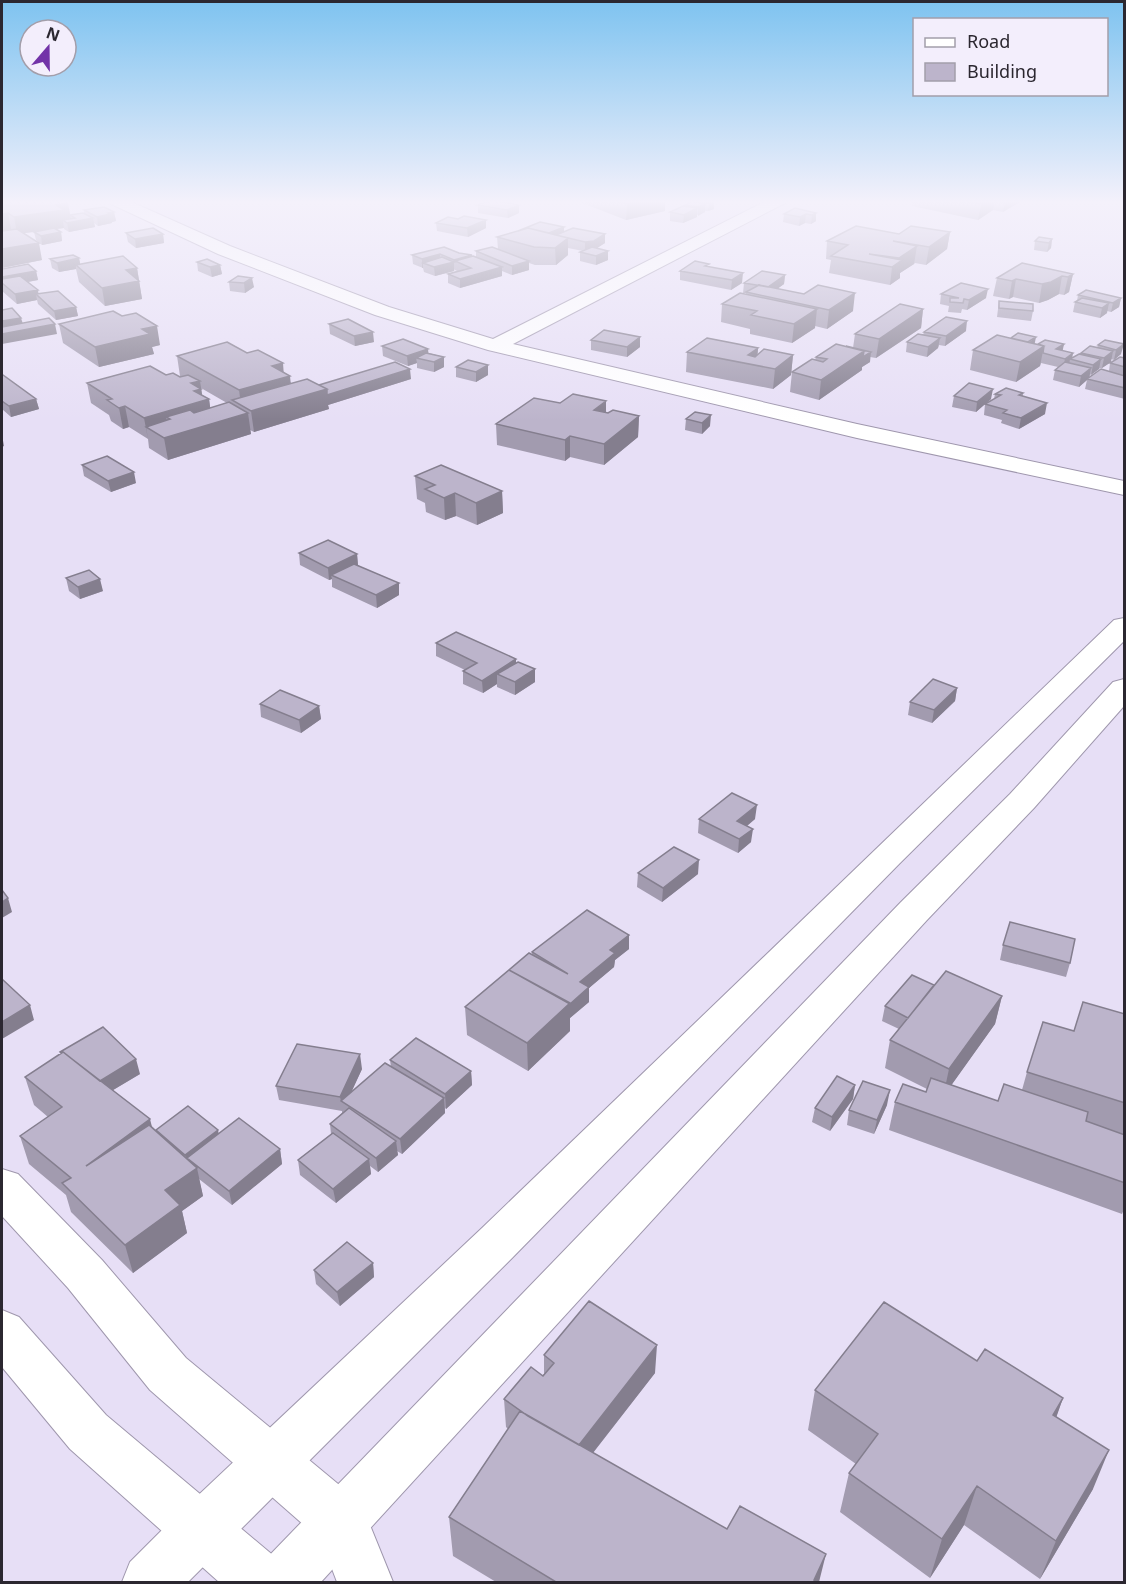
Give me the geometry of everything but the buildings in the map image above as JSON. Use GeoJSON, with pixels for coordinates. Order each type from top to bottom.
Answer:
{"type":"FeatureCollection","features":[{"type":"Feature","properties":{"kind":"street"},"geometry":{"type":"LineString","coordinates":[[286,274],[382,311],[495,346],[857,431],[1125,488]]}},
{"type":"Feature","properties":{"kind":"street"},"geometry":{"type":"LineString","coordinates":[[495,346],[635,274]]}},
{"type":"Feature","properties":{"kind":"street"},"geometry":{"type":"LineString","coordinates":[[150,1582],[270,1461],[441,1298],[1018,726],[1125,626]]}},
{"type":"Feature","properties":{"kind":"street"},"geometry":{"type":"LineString","coordinates":[[284,1582],[730,1106],[1022,801],[1125,688]]}},
{"type":"Feature","properties":{"kind":"street"},"geometry":{"type":"LineString","coordinates":[[2,1187],[85,1274],[168,1374],[342,1522],[365,1582]]}},
{"type":"Feature","properties":{"kind":"street"},"geometry":{"type":"LineString","coordinates":[[2,1332],[88,1432],[261,1582]]}}]}
